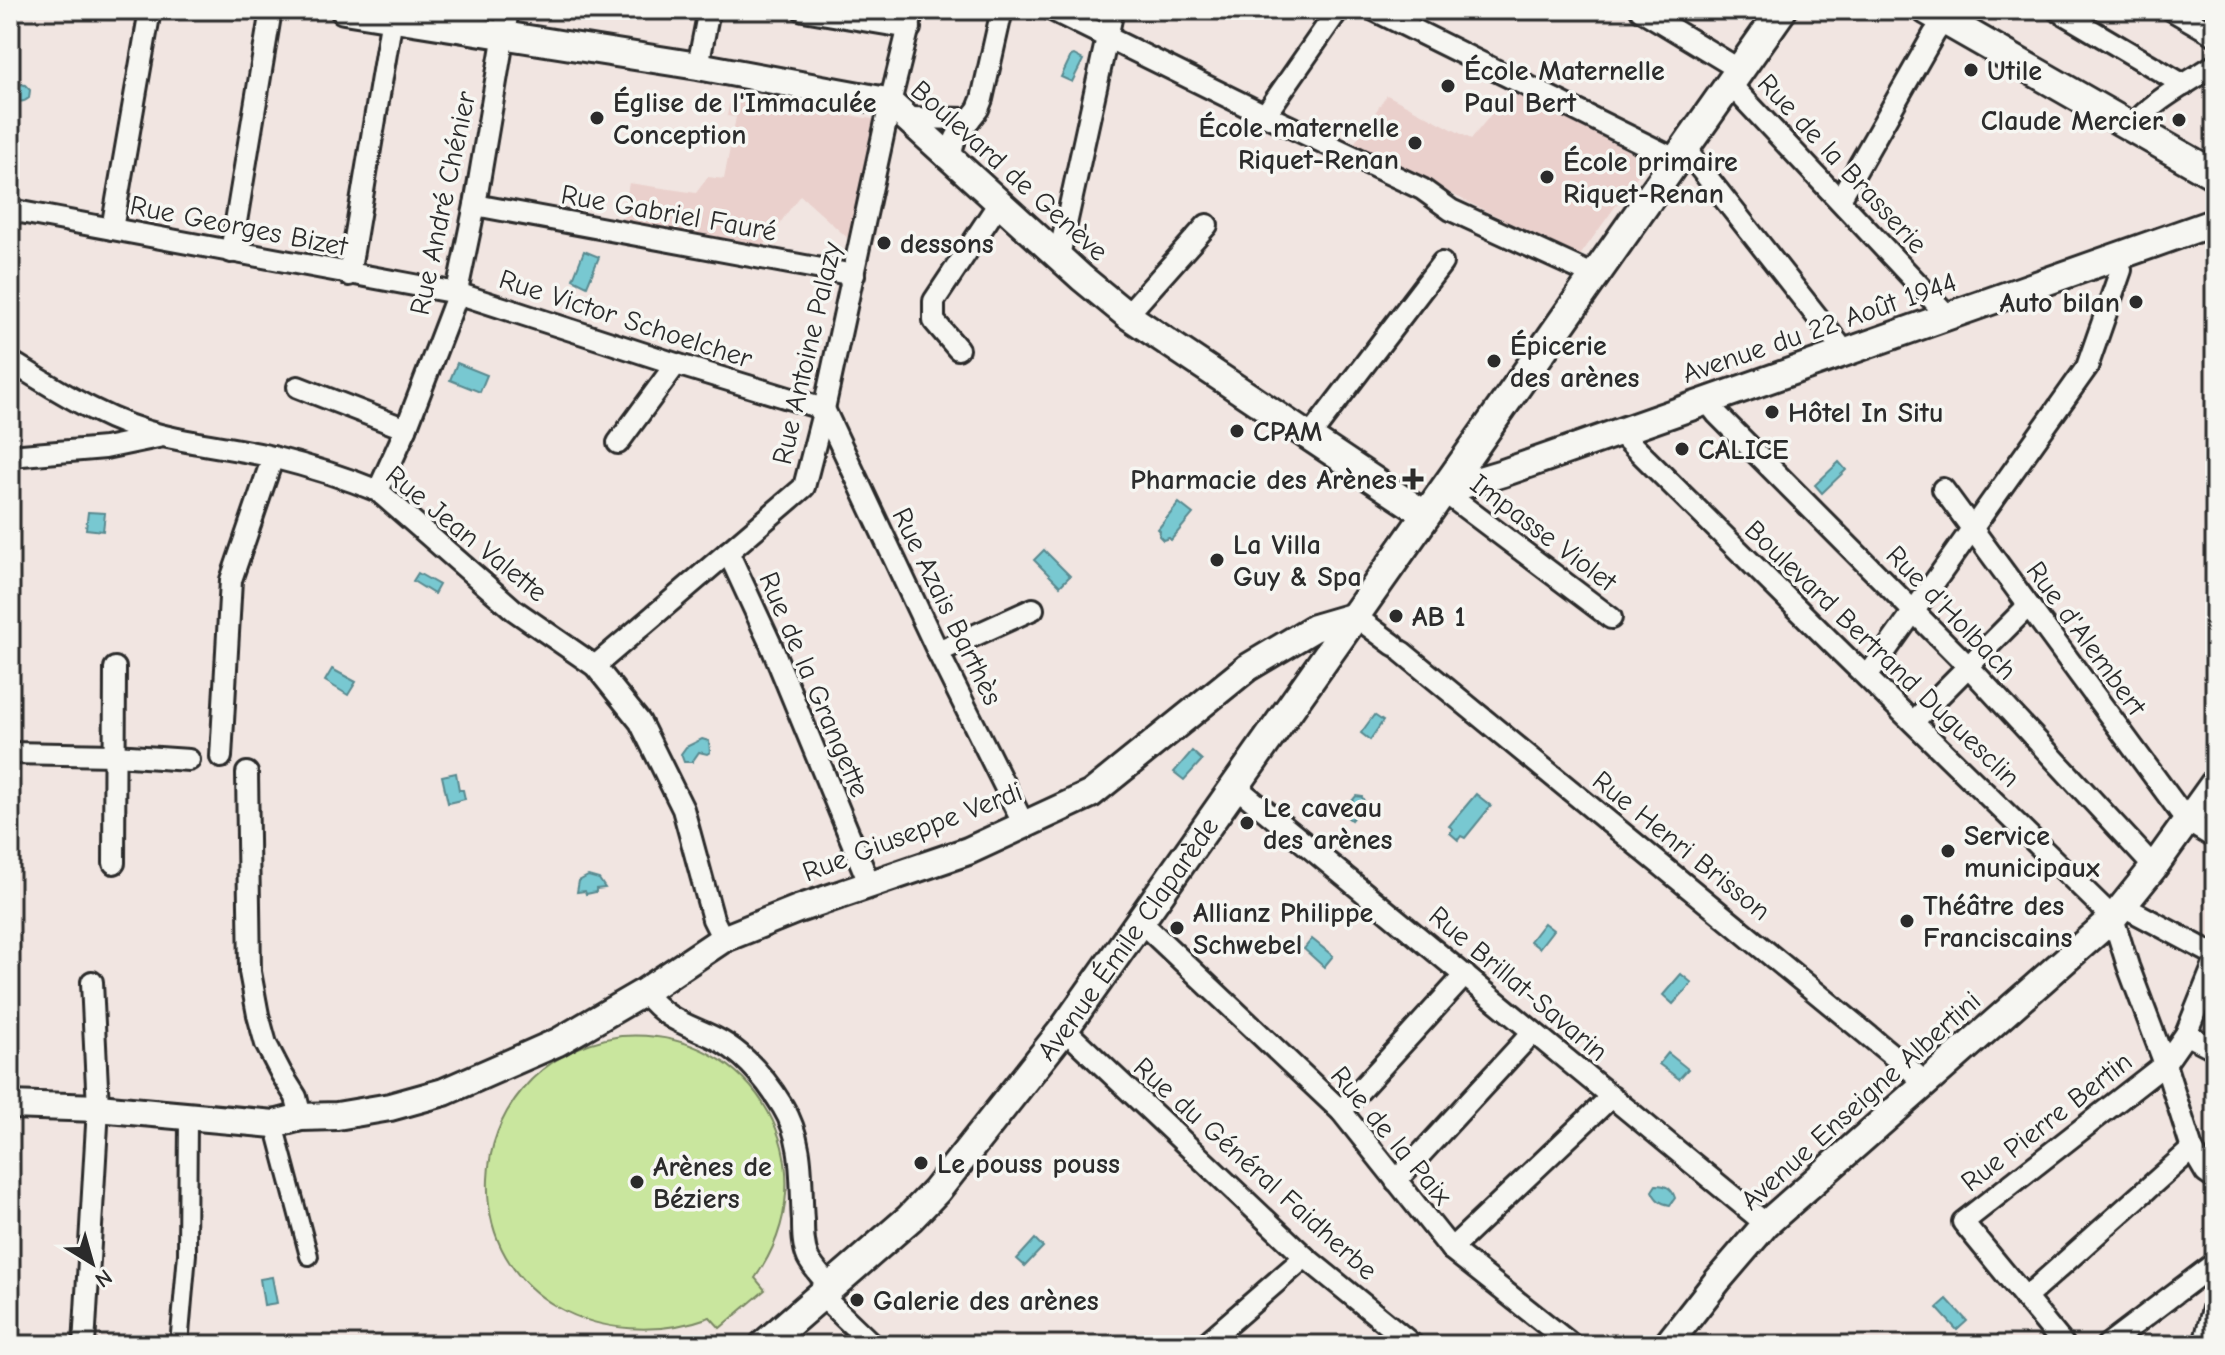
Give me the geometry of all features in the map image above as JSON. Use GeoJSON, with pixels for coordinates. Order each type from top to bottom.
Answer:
{"type":"FeatureCollection","features":[{"type":"Feature","properties":{"kind":"main road","name":"Avenue Émile Claparède"},"geometry":{"type":"LineString","coordinates":[[764,1345],[910,1218],[936,1191],[1064,1029],[1782,10]]}},
{"type":"Feature","properties":{"kind":"main road"},"geometry":{"type":"LineString","coordinates":[[1936,15],[2215,175]]}},
{"type":"Feature","properties":{"kind":"street"},"geometry":{"type":"LineString","coordinates":[[112,229],[150,10]]}},
{"type":"Feature","properties":{"kind":"street"},"geometry":{"type":"LineString","coordinates":[[231,252],[271,10]]}},
{"type":"Feature","properties":{"kind":"street","name":"Boulevard de Genève"},"geometry":{"type":"LineString","coordinates":[[344,10],[392,17],[506,22],[899,111],[1127,315],[1426,515]]}},
{"type":"Feature","properties":{"kind":"street"},"geometry":{"type":"LineString","coordinates":[[698,66],[709,10]]}},
{"type":"Feature","properties":{"kind":"street"},"geometry":{"type":"LineString","coordinates":[[803,10],[912,19]]}},
{"type":"Feature","properties":{"kind":"street"},"geometry":{"type":"LineString","coordinates":[[952,160],[950,150],[957,133],[978,109],[982,99],[1002,10]]}},
{"type":"Feature","properties":{"kind":"street"},"geometry":{"type":"LineString","coordinates":[[1052,10],[1422,189],[1451,210],[1595,276]]}},
{"type":"Feature","properties":{"kind":"street"},"geometry":{"type":"LineString","coordinates":[[1059,256],[1113,10]]}},
{"type":"Feature","properties":{"kind":"street"},"geometry":{"type":"LineString","coordinates":[[1265,115],[1338,10]]}},
{"type":"Feature","properties":{"kind":"street"},"geometry":{"type":"LineString","coordinates":[[1374,10],[1681,154],[1845,352]]}},
{"type":"Feature","properties":{"kind":"street","name":"Rue de la Brasserie"},"geometry":{"type":"LineString","coordinates":[[1641,10],[1735,77],[1840,199],[1948,316]]}},
{"type":"Feature","properties":{"kind":"street"},"geometry":{"type":"LineString","coordinates":[[2057,10],[2184,85]]}},
{"type":"Feature","properties":{"kind":"street"},"geometry":{"type":"LineString","coordinates":[[2178,11],[2215,35]]}},
{"type":"Feature","properties":{"kind":"street"},"geometry":{"type":"LineString","coordinates":[[1840,199],[1934,34],[1936,15]]}},
{"type":"Feature","properties":{"kind":"street"},"geometry":{"type":"LineString","coordinates":[[349,275],[392,17]]}},
{"type":"Feature","properties":{"kind":"street","name":"Rue Antoine Palazy"},"geometry":{"type":"LineString","coordinates":[[595,666],[804,487],[854,275],[899,111],[912,19]]}},
{"type":"Feature","properties":{"kind":"street","name":"Rue André Chénier"},"geometry":{"type":"LineString","coordinates":[[378,491],[406,429],[457,293],[506,22]]}},
{"type":"Feature","properties":{"kind":"street"},"geometry":{"type":"LineString","coordinates":[[2133,127],[2138,118],[2215,65]]}},
{"type":"Feature","properties":{"kind":"street"},"geometry":{"type":"LineString","coordinates":[[899,111],[970,119]]}},
{"type":"Feature","properties":{"kind":"street"},"geometry":{"type":"LineString","coordinates":[[958,349],[934,321],[934,301],[999,203]]}},
{"type":"Feature","properties":{"kind":"street","name":"Rue Gabriel Fauré"},"geometry":{"type":"LineString","coordinates":[[475,205],[854,275]]}},
{"type":"Feature","properties":{"kind":"street","name":"Rue Georges Bizet"},"geometry":{"type":"LineString","coordinates":[[10,210],[457,293]]}},
{"type":"Feature","properties":{"kind":"street","name":"Avenue du 22 Août 1944"},"geometry":{"type":"LineString","coordinates":[[1443,491],[1503,473],[2214,224]]}},
{"type":"Feature","properties":{"kind":"street"},"geometry":{"type":"LineString","coordinates":[[1127,315],[1207,225]]}},
{"type":"Feature","properties":{"kind":"street"},"geometry":{"type":"LineString","coordinates":[[1867,677],[2087,367],[2121,270],[2117,256]]}},
{"type":"Feature","properties":{"kind":"street"},"geometry":{"type":"LineString","coordinates":[[1310,436],[1442,263]]}},
{"type":"Feature","properties":{"kind":"street","name":"Rue Victor Schoelcher"},"geometry":{"type":"LineString","coordinates":[[457,293],[824,409]]}},
{"type":"Feature","properties":{"kind":"street","name":"Rue Jean Valette"},"geometry":{"type":"LineString","coordinates":[[10,361],[87,408],[125,424],[163,436],[273,457],[378,491],[514,610],[595,666],[640,722],[683,809],[713,919],[723,939]]}},
{"type":"Feature","properties":{"kind":"street"},"geometry":{"type":"LineString","coordinates":[[618,443],[676,364]]}},
{"type":"Feature","properties":{"kind":"street"},"geometry":{"type":"LineString","coordinates":[[298,387],[406,429]]}},
{"type":"Feature","properties":{"kind":"street","name":"Rue d'Holbach"},"geometry":{"type":"LineString","coordinates":[[1707,401],[1968,666],[2154,867]]}},
{"type":"Feature","properties":{"kind":"street","name":"Rue Azais Barthès"},"geometry":{"type":"LineString","coordinates":[[824,409],[938,652],[1024,825]]}},
{"type":"Feature","properties":{"kind":"street","name":"Boulevard Bertrand Duguesclin"},"geometry":{"type":"LineString","coordinates":[[1619,432],[1913,722],[2118,912],[2128,966],[2165,1064],[2192,1149],[2206,1173],[2215,1179]]}},
{"type":"Feature","properties":{"kind":"street"},"geometry":{"type":"LineString","coordinates":[[10,456],[105,448],[163,436]]}},
{"type":"Feature","properties":{"kind":"street"},"geometry":{"type":"LineString","coordinates":[[221,757],[231,580],[273,457]]}},
{"type":"Feature","properties":{"kind":"street","name":"Rue d'Alembert"},"geometry":{"type":"LineString","coordinates":[[1943,489],[2187,821]]}},
{"type":"Feature","properties":{"kind":"street","name":"Impasse Violet"},"geometry":{"type":"LineString","coordinates":[[1443,491],[1611,618]]}},
{"type":"Feature","properties":{"kind":"street","name":"Rue de la Grangette"},"geometry":{"type":"LineString","coordinates":[[728,552],[771,645],[869,883]]}},
{"type":"Feature","properties":{"kind":"street"},"geometry":{"type":"LineString","coordinates":[[1913,722],[2028,606]]}},
{"type":"Feature","properties":{"kind":"street"},"geometry":{"type":"LineString","coordinates":[[938,652],[1033,609]]}},
{"type":"Feature","properties":{"kind":"street","name":"Rue Henri Brisson"},"geometry":{"type":"LineString","coordinates":[[1355,616],[1398,648],[1925,1082]]}},
{"type":"Feature","properties":{"kind":"street","name":"Rue Giuseppe Verdi"},"geometry":{"type":"LineString","coordinates":[[10,1105],[98,1108],[274,1124],[301,1117],[364,1112],[444,1092],[558,1042],[644,992],[723,939],[869,883],[968,851],[1091,794],[1247,668],[1314,628],[1355,616]]}},
{"type":"Feature","properties":{"kind":"street"},"geometry":{"type":"LineString","coordinates":[[114,863],[115,668]]}},
{"type":"Feature","properties":{"kind":"street"},"geometry":{"type":"LineString","coordinates":[[10,753],[189,760]]}},
{"type":"Feature","properties":{"kind":"street"},"geometry":{"type":"LineString","coordinates":[[247,773],[250,972],[253,993],[266,1044],[296,1097],[301,1117]]}},
{"type":"Feature","properties":{"kind":"street","name":"Avenue Enseigne Albertini"},"geometry":{"type":"LineString","coordinates":[[1667,1345],[1766,1224],[2118,912],[2215,782]]}},
{"type":"Feature","properties":{"kind":"street","name":"Rue Brillat-Savarin"},"geometry":{"type":"LineString","coordinates":[[1235,786],[1766,1224]]}},
{"type":"Feature","properties":{"kind":"street"},"geometry":{"type":"LineString","coordinates":[[2187,821],[2215,838]]}},
{"type":"Feature","properties":{"kind":"street"},"geometry":{"type":"LineString","coordinates":[[2118,912],[2215,955]]}},
{"type":"Feature","properties":{"kind":"street","name":"Rue de la Paix"},"geometry":{"type":"LineString","coordinates":[[1140,921],[1341,1111],[1451,1249],[1572,1345]]}},
{"type":"Feature","properties":{"kind":"street","name":"Rue Pierre Bertin"},"geometry":{"type":"LineString","coordinates":[[2025,1298],[1963,1222],[2165,1064],[2186,1034],[2215,962]]}},
{"type":"Feature","properties":{"kind":"street"},"geometry":{"type":"LineString","coordinates":[[1341,1111],[1465,975]]}},
{"type":"Feature","properties":{"kind":"street"},"geometry":{"type":"LineString","coordinates":[[84,1345],[98,1108],[92,982]]}},
{"type":"Feature","properties":{"kind":"street"},"geometry":{"type":"LineString","coordinates":[[644,992],[655,1007],[669,1018],[716,1039],[765,1078],[797,1138],[802,1164],[804,1242],[809,1260],[826,1291],[873,1345]]}},
{"type":"Feature","properties":{"kind":"street","name":"Rue du Général Faidherbe"},"geometry":{"type":"LineString","coordinates":[[1064,1029],[1305,1257],[1413,1345]]}},
{"type":"Feature","properties":{"kind":"street"},"geometry":{"type":"LineString","coordinates":[[1396,1181],[1533,1032]]}},
{"type":"Feature","properties":{"kind":"street"},"geometry":{"type":"LineString","coordinates":[[2186,1034],[2215,1049]]}},
{"type":"Feature","properties":{"kind":"street"},"geometry":{"type":"LineString","coordinates":[[1451,1249],[1612,1096]]}},
{"type":"Feature","properties":{"kind":"street"},"geometry":{"type":"LineString","coordinates":[[179,1345],[187,1254],[188,1118]]}},
{"type":"Feature","properties":{"kind":"street"},"geometry":{"type":"LineString","coordinates":[[274,1124],[309,1256]]}},
{"type":"Feature","properties":{"kind":"street"},"geometry":{"type":"LineString","coordinates":[[2064,1345],[2025,1298],[2192,1149]]}},
{"type":"Feature","properties":{"kind":"street"},"geometry":{"type":"LineString","coordinates":[[1204,1345],[1305,1257]]}},
{"type":"Feature","properties":{"kind":"street"},"geometry":{"type":"LineString","coordinates":[[2107,1345],[2215,1263]]}},
{"type":"Feature","properties":{"kind":"street"},"geometry":{"type":"LineString","coordinates":[[2204,1345],[2215,1300]]}},
{"type":"Feature","properties":{"kind":"shaded area","name":"École primaire Riquet-Renan"},"geometry":{"type":"Polygon","coordinates":[[[1511,90],[1648,161],[1579,257],[1353,145],[1387,95],[1471,139],[1511,90]]]}},
{"type":"Feature","properties":{"kind":"shaded area"},"geometry":{"type":"Polygon","coordinates":[[[731,95],[878,120],[851,241],[800,195],[763,247],[622,221],[629,183],[696,193],[708,177],[724,179],[736,117],[727,116],[731,95]]]}},
{"type":"Feature","properties":{"kind":"green space","name":"Arènes de Béziers"},"geometry":{"type":"Polygon","coordinates":[[[621,1036],[669,1039],[710,1054],[744,1079],[768,1112],[783,1150],[786,1192],[777,1236],[755,1278],[765,1290],[720,1328],[710,1317],[670,1327],[630,1328],[592,1322],[558,1307],[528,1285],[506,1257],[492,1221],[488,1179],[491,1155],[502,1121],[515,1100],[532,1079],[554,1061],[579,1048],[621,1036]]]}},
{"type":"Feature","properties":{"kind":"water"},"geometry":{"type":"Polygon","coordinates":[[[1074,55],[1083,60],[1072,82],[1061,77],[1074,55]]]}},
{"type":"Feature","properties":{"kind":"water"},"geometry":{"type":"Polygon","coordinates":[[[10,82],[25,85],[30,90],[29,98],[18,101],[10,98],[10,82]]]}},
{"type":"Feature","properties":{"kind":"water"},"geometry":{"type":"Polygon","coordinates":[[[584,251],[599,257],[587,286],[573,279],[584,251]]]}},
{"type":"Feature","properties":{"kind":"water"},"geometry":{"type":"Polygon","coordinates":[[[457,363],[487,375],[480,392],[450,380],[457,363]]]}},
{"type":"Feature","properties":{"kind":"water"},"geometry":{"type":"Polygon","coordinates":[[[1839,462],[1846,470],[1822,493],[1815,485],[1839,462]]]}},
{"type":"Feature","properties":{"kind":"water"},"geometry":{"type":"Polygon","coordinates":[[[1179,503],[1193,514],[1171,540],[1163,540],[1158,529],[1179,503]]]}},
{"type":"Feature","properties":{"kind":"water"},"geometry":{"type":"Polygon","coordinates":[[[88,512],[105,513],[103,531],[86,529],[88,512]]]}},
{"type":"Feature","properties":{"kind":"water"},"geometry":{"type":"Polygon","coordinates":[[[1044,550],[1070,576],[1060,586],[1034,560],[1044,550]]]}},
{"type":"Feature","properties":{"kind":"water"},"geometry":{"type":"Polygon","coordinates":[[[418,573],[439,585],[434,594],[413,581],[418,573]]]}},
{"type":"Feature","properties":{"kind":"water"},"geometry":{"type":"Polygon","coordinates":[[[332,669],[356,682],[348,695],[325,681],[332,669]]]}},
{"type":"Feature","properties":{"kind":"water"},"geometry":{"type":"Polygon","coordinates":[[[1374,715],[1383,721],[1370,740],[1361,733],[1374,715]]]}},
{"type":"Feature","properties":{"kind":"water"},"geometry":{"type":"Polygon","coordinates":[[[702,739],[709,741],[710,752],[699,752],[692,762],[684,762],[681,754],[686,747],[702,739]]]}},
{"type":"Feature","properties":{"kind":"water"},"geometry":{"type":"Polygon","coordinates":[[[1192,751],[1202,760],[1184,780],[1174,772],[1192,751]]]}},
{"type":"Feature","properties":{"kind":"water"},"geometry":{"type":"Polygon","coordinates":[[[456,773],[459,790],[463,790],[465,799],[448,803],[442,776],[456,773]]]}},
{"type":"Feature","properties":{"kind":"water"},"geometry":{"type":"Polygon","coordinates":[[[1476,794],[1491,806],[1465,838],[1461,836],[1458,840],[1450,833],[1453,829],[1449,826],[1476,794]]]}},
{"type":"Feature","properties":{"kind":"water"},"geometry":{"type":"Polygon","coordinates":[[[1356,796],[1362,797],[1365,803],[1351,820],[1342,813],[1356,796]]]}},
{"type":"Feature","properties":{"kind":"water"},"geometry":{"type":"Polygon","coordinates":[[[588,876],[599,879],[605,888],[586,894],[585,891],[577,892],[579,881],[588,876]]]}},
{"type":"Feature","properties":{"kind":"water"},"geometry":{"type":"Polygon","coordinates":[[[1544,923],[1553,930],[1539,948],[1530,941],[1544,923]]]}},
{"type":"Feature","properties":{"kind":"water"},"geometry":{"type":"Polygon","coordinates":[[[1312,939],[1333,956],[1324,967],[1304,949],[1312,939]]]}},
{"type":"Feature","properties":{"kind":"water"},"geometry":{"type":"Polygon","coordinates":[[[1681,974],[1692,983],[1673,1004],[1663,995],[1681,974]]]}},
{"type":"Feature","properties":{"kind":"water"},"geometry":{"type":"Polygon","coordinates":[[[1668,1053],[1688,1069],[1679,1079],[1659,1064],[1668,1053]]]}},
{"type":"Feature","properties":{"kind":"water"},"geometry":{"type":"Polygon","coordinates":[[[1656,1185],[1666,1186],[1672,1192],[1675,1198],[1670,1205],[1655,1197],[1652,1191],[1656,1185]]]}},
{"type":"Feature","properties":{"kind":"water"},"geometry":{"type":"Polygon","coordinates":[[[1035,1239],[1043,1247],[1025,1266],[1017,1259],[1035,1239]]]}},
{"type":"Feature","properties":{"kind":"water"},"geometry":{"type":"Polygon","coordinates":[[[272,1277],[277,1303],[264,1305],[260,1279],[272,1277]]]}},
{"type":"Feature","properties":{"kind":"water"},"geometry":{"type":"Polygon","coordinates":[[[1947,1299],[1967,1321],[1957,1330],[1937,1308],[1947,1299]]]}},
{"type":"Feature","properties":{"kind":"place","name":"Utile"},"geometry":{"type":"Point","coordinates":[1971,70]}},
{"type":"Feature","properties":{"kind":"place","name":"École Maternelle Paul Bert"},"geometry":{"type":"Point","coordinates":[1448,86]}},
{"type":"Feature","properties":{"kind":"place","name":"Église de l'Immaculée Conception"},"geometry":{"type":"Point","coordinates":[597,118]}},
{"type":"Feature","properties":{"kind":"place","name":"Claude Mercier"},"geometry":{"type":"Point","coordinates":[2179,120]}},
{"type":"Feature","properties":{"kind":"place","name":"École maternelle Riquet-Renan"},"geometry":{"type":"Point","coordinates":[1415,143]}},
{"type":"Feature","properties":{"kind":"place","name":"École primaire Riquet-Renan"},"geometry":{"type":"Point","coordinates":[1547,177]}},
{"type":"Feature","properties":{"kind":"place","name":"dessons"},"geometry":{"type":"Point","coordinates":[884,243]}},
{"type":"Feature","properties":{"kind":"place","name":"Auto bilan"},"geometry":{"type":"Point","coordinates":[2136,302]}},
{"type":"Feature","properties":{"kind":"place","name":"Épicerie des arènes"},"geometry":{"type":"Point","coordinates":[1494,361]}},
{"type":"Feature","properties":{"kind":"place","name":"Hôtel In Situ"},"geometry":{"type":"Point","coordinates":[1772,412]}},
{"type":"Feature","properties":{"kind":"place","name":"CPAM"},"geometry":{"type":"Point","coordinates":[1237,431]}},
{"type":"Feature","properties":{"kind":"place","name":"CALICE"},"geometry":{"type":"Point","coordinates":[1682,449]}},
{"type":"Feature","properties":{"kind":"place","name":"Pharmacie des Arènes"},"geometry":{"type":"Point","coordinates":[1413,479]}},
{"type":"Feature","properties":{"kind":"place","name":"La Villa Guy & Spa"},"geometry":{"type":"Point","coordinates":[1217,560]}},
{"type":"Feature","properties":{"kind":"place","name":"AB 1"},"geometry":{"type":"Point","coordinates":[1396,616]}},
{"type":"Feature","properties":{"kind":"place","name":"Le caveau des arènes"},"geometry":{"type":"Point","coordinates":[1247,823]}},
{"type":"Feature","properties":{"kind":"place","name":"Service municipaux"},"geometry":{"type":"Point","coordinates":[1948,851]}},
{"type":"Feature","properties":{"kind":"place","name":"Théâtre des Franciscains"},"geometry":{"type":"Point","coordinates":[1907,921]}},
{"type":"Feature","properties":{"kind":"place","name":"Allianz Philippe Schwebel"},"geometry":{"type":"Point","coordinates":[1177,928]}},
{"type":"Feature","properties":{"kind":"place","name":"Le pouss pouss"},"geometry":{"type":"Point","coordinates":[921,1163]}},
{"type":"Feature","properties":{"kind":"place","name":"Arènes de Béziers"},"geometry":{"type":"Point","coordinates":[637,1182]}},
{"type":"Feature","properties":{"kind":"place","name":"Galerie des arènes"},"geometry":{"type":"Point","coordinates":[857,1300]}}]}
